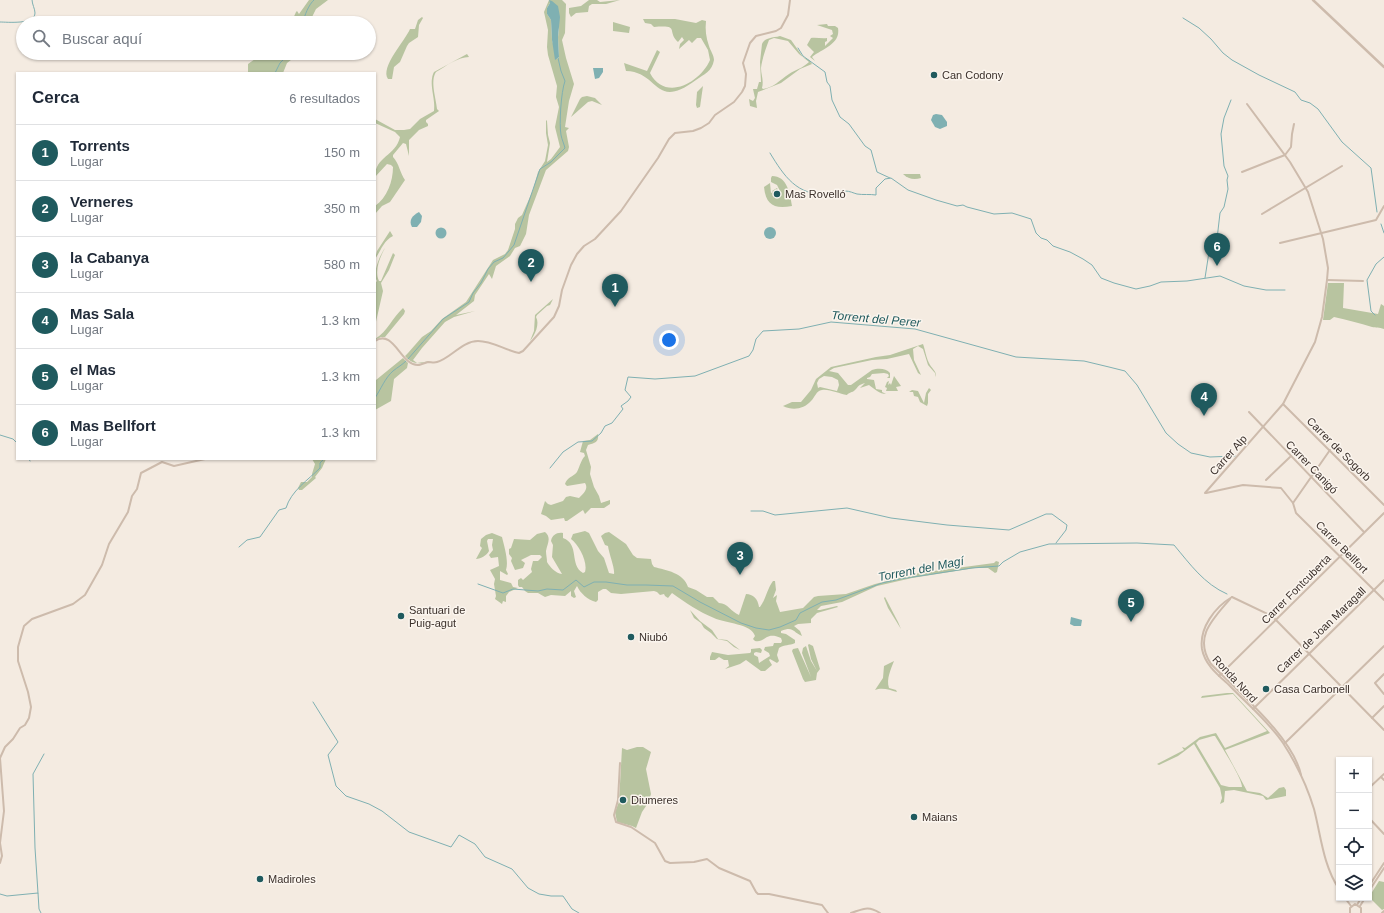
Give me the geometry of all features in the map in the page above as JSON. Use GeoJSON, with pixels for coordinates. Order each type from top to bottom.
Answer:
{"type":"FeatureCollection","features":[{"type":"Feature","properties":{"kind":"street"},"geometry":{"type":"LineString","coordinates":[[376,340],[381,338],[385,339],[394,345],[402,356],[412,364],[418,365],[427,362],[437,362],[468,344],[477,341],[485,342],[519,353],[522,351],[554,317],[559,306],[563,286],[577,254],[621,211],[658,158],[669,139],[675,133],[693,131],[709,123],[715,115],[734,102],[742,92],[745,86],[746,74],[743,63],[750,43],[756,36],[776,31],[781,28],[788,15],[790,0]]}},
{"type":"Feature","properties":{"kind":"street"},"geometry":{"type":"LineString","coordinates":[[1313,0],[1384,67]]}},
{"type":"Feature","properties":{"kind":"street","name":"Carrer Alp"},"geometry":{"type":"LineString","coordinates":[[1205,493],[1264,428],[1283,404],[1315,342],[1322,317],[1327,280],[1328,268],[1322,233],[1306,188],[1285,155],[1247,104]]}},
{"type":"Feature","properties":{"kind":"street"},"geometry":{"type":"LineString","coordinates":[[1242,172],[1285,155],[1291,147],[1294,124]]}},
{"type":"Feature","properties":{"kind":"street"},"geometry":{"type":"LineString","coordinates":[[1262,214],[1342,166]]}},
{"type":"Feature","properties":{"kind":"street"},"geometry":{"type":"LineString","coordinates":[[1280,243],[1376,220],[1384,206]]}},
{"type":"Feature","properties":{"kind":"street"},"geometry":{"type":"LineString","coordinates":[[1327,280],[1363,281]]}},
{"type":"Feature","properties":{"kind":"street","name":"Carrer de Sogorb"},"geometry":{"type":"LineString","coordinates":[[1283,404],[1384,505]]}},
{"type":"Feature","properties":{"kind":"street","name":"Carrer Canigó"},"geometry":{"type":"LineString","coordinates":[[1249,412],[1290,457],[1364,532]]}},
{"type":"Feature","properties":{"kind":"street"},"geometry":{"type":"LineString","coordinates":[[1293,503],[1330,450]]}},
{"type":"Feature","properties":{"kind":"street"},"geometry":{"type":"LineString","coordinates":[[1266,480],[1290,457]]}},
{"type":"Feature","properties":{"kind":"street"},"geometry":{"type":"LineString","coordinates":[[0,863],[2,856],[0,843],[4,811],[0,758],[5,747],[13,739],[20,728],[25,725],[29,718],[31,707],[18,661],[18,647],[24,626],[32,619],[73,604],[85,595],[102,565],[110,544],[128,512],[129,504],[137,489],[141,473],[162,462],[174,466],[201,460]]}},
{"type":"Feature","properties":{"kind":"street","name":"Carrer Bellfort"},"geometry":{"type":"LineString","coordinates":[[1205,493],[1243,485],[1281,488],[1293,503],[1296,513],[1384,600]]}},
{"type":"Feature","properties":{"kind":"street","name":"Carrer Fontcuberta"},"geometry":{"type":"LineString","coordinates":[[1220,675],[1384,513]]}},
{"type":"Feature","properties":{"kind":"street","name":"Carrer de Joan Maragall"},"geometry":{"type":"LineString","coordinates":[[1253,708],[1384,580]]}},
{"type":"Feature","properties":{"kind":"street","name":"Ronda Nord"},"geometry":{"type":"LineString","coordinates":[[1276,620],[1272,616],[1232,597],[1208,625],[1204,638],[1204,647],[1211,664],[1285,744],[1300,769],[1302,779],[1314,809],[1326,862],[1336,884]]}},
{"type":"Feature","properties":{"kind":"street"},"geometry":{"type":"LineString","coordinates":[[1276,620],[1384,730]]}},
{"type":"Feature","properties":{"kind":"street"},"geometry":{"type":"LineString","coordinates":[[1285,744],[1384,646]]}},
{"type":"Feature","properties":{"kind":"street"},"geometry":{"type":"LineString","coordinates":[[1384,674],[1375,683],[1384,694]]}},
{"type":"Feature","properties":{"kind":"street"},"geometry":{"type":"LineString","coordinates":[[1372,718],[1384,706]]}},
{"type":"Feature","properties":{"kind":"street"},"geometry":{"type":"LineString","coordinates":[[620,763],[618,800],[614,815],[616,822],[631,827],[655,843],[665,861],[670,863],[694,862],[707,859],[719,868],[750,881],[758,894],[769,894],[822,905],[828,913]]}},
{"type":"Feature","properties":{"kind":"street"},"geometry":{"type":"LineString","coordinates":[[1372,785],[1384,774]]}},
{"type":"Feature","properties":{"kind":"street"},"geometry":{"type":"LineString","coordinates":[[1381,777],[1384,780]]}},
{"type":"Feature","properties":{"kind":"street"},"geometry":{"type":"LineString","coordinates":[[1372,821],[1384,834]]}},
{"type":"Feature","properties":{"kind":"street"},"geometry":{"type":"LineString","coordinates":[[1372,881],[1384,863]]}},
{"type":"Feature","properties":{"kind":"street"},"geometry":{"type":"LineString","coordinates":[[1372,886],[1384,868]]}},
{"type":"Feature","properties":{"kind":"street"},"geometry":{"type":"LineString","coordinates":[[1381,873],[1384,877]]}},
{"type":"Feature","properties":{"kind":"street"},"geometry":{"type":"LineString","coordinates":[[1348,901],[1352,906]]}},
{"type":"Feature","properties":{"kind":"street"},"geometry":{"type":"LineString","coordinates":[[1358,905],[1360,901]]}},
{"type":"Feature","properties":{"kind":"street"},"geometry":{"type":"LineString","coordinates":[[1352,906],[1358,905],[1362,901]]}},
{"type":"Feature","properties":{"kind":"street"},"geometry":{"type":"LineString","coordinates":[[1358,905],[1361,909],[1361,913]]}},
{"type":"Feature","properties":{"kind":"street"},"geometry":{"type":"LineString","coordinates":[[1350,913],[1349,910],[1352,906]]}},
{"type":"Feature","properties":{"kind":"street"},"geometry":{"type":"LineString","coordinates":[[851,913],[862,909],[872,908],[880,913]]}},
{"type":"Feature","properties":{"kind":"green space"},"geometry":{"type":"Polygon","coordinates":[[[309,0],[328,0],[316,9],[312,16],[294,16],[297,11],[299,14],[309,0]]]}},
{"type":"Feature","properties":{"kind":"green space"},"geometry":{"type":"Polygon","coordinates":[[[549,0],[562,0],[566,4],[565,33],[562,40],[574,84],[569,101],[565,127],[569,128],[566,131],[569,147],[568,151],[546,170],[529,215],[526,234],[520,246],[515,248],[510,256],[496,266],[492,279],[489,274],[475,295],[474,301],[456,315],[475,311],[454,317],[445,322],[413,360],[417,363],[410,361],[405,356],[422,337],[431,331],[442,319],[466,302],[493,260],[505,254],[508,250],[515,229],[515,224],[518,218],[522,215],[533,190],[538,172],[545,161],[548,145],[546,120],[550,143],[547,162],[560,147],[555,127],[559,107],[556,97],[557,86],[547,47],[548,30],[544,12],[549,0]],[[550,1],[547,8],[547,14],[551,20],[552,40],[557,59],[559,57],[559,29],[550,1]]]}},
{"type":"Feature","properties":{"kind":"green space"},"geometry":{"type":"Polygon","coordinates":[[[589,0],[597,0],[600,2],[620,0],[606,4],[592,4],[589,6],[588,12],[576,13],[571,17],[569,8],[581,6],[589,0]]]}},
{"type":"Feature","properties":{"kind":"green space"},"geometry":{"type":"Polygon","coordinates":[[[422,17],[423,18],[419,25],[418,37],[409,43],[400,62],[394,67],[392,79],[388,79],[386,74],[390,61],[410,29],[415,29],[418,20],[422,17]]]}},
{"type":"Feature","properties":{"kind":"green space"},"geometry":{"type":"Polygon","coordinates":[[[643,19],[675,19],[696,23],[702,20],[706,21],[706,37],[714,60],[710,70],[682,89],[672,92],[664,91],[658,88],[645,77],[637,73],[626,71],[624,63],[647,71],[657,50],[660,52],[650,73],[656,82],[673,88],[691,82],[699,76],[710,60],[708,50],[701,38],[697,38],[692,43],[689,40],[679,49],[680,44],[684,40],[682,37],[678,42],[670,28],[654,27],[651,24],[645,23],[643,19]]]}},
{"type":"Feature","properties":{"kind":"green space"},"geometry":{"type":"Polygon","coordinates":[[[613,22],[630,27],[629,33],[613,31],[613,22]]]}},
{"type":"Feature","properties":{"kind":"green space"},"geometry":{"type":"Polygon","coordinates":[[[827,24],[828,26],[835,26],[838,28],[837,38],[830,46],[812,57],[815,61],[810,57],[814,52],[807,45],[811,38],[827,38],[825,46],[833,38],[830,36],[833,34],[832,30],[817,25],[827,24]]]}},
{"type":"Feature","properties":{"kind":"green space"},"geometry":{"type":"Polygon","coordinates":[[[780,36],[791,40],[803,57],[809,60],[812,64],[800,69],[781,83],[758,92],[756,101],[757,108],[750,106],[749,99],[753,101],[755,98],[753,89],[757,89],[759,82],[761,82],[760,62],[762,44],[767,39],[780,36]],[[774,38],[769,40],[761,68],[763,89],[773,85],[809,62],[799,54],[788,41],[774,38]]]}},
{"type":"Feature","properties":{"kind":"green space"},"geometry":{"type":"Polygon","coordinates":[[[467,54],[469,57],[465,57],[456,60],[467,54]]]}},
{"type":"Feature","properties":{"kind":"green space"},"geometry":{"type":"Polygon","coordinates":[[[254,60],[291,60],[287,63],[283,72],[248,72],[248,64],[254,60]]]}},
{"type":"Feature","properties":{"kind":"green space"},"geometry":{"type":"Polygon","coordinates":[[[456,60],[436,72],[433,85],[437,109],[439,111],[426,120],[428,126],[419,130],[409,140],[409,156],[406,144],[403,143],[393,155],[405,180],[390,202],[382,206],[376,213],[376,205],[386,194],[388,189],[392,178],[393,167],[387,164],[376,176],[376,170],[382,160],[398,143],[400,137],[395,132],[376,123],[376,120],[395,130],[410,129],[420,119],[434,111],[432,81],[434,72],[456,60]]]}},
{"type":"Feature","properties":{"kind":"green space"},"geometry":{"type":"Polygon","coordinates":[[[703,86],[700,107],[697,108],[697,92],[703,86]]]}},
{"type":"Feature","properties":{"kind":"green space"},"geometry":{"type":"Polygon","coordinates":[[[587,96],[595,98],[602,105],[592,101],[588,102],[571,117],[580,99],[587,96]]]}},
{"type":"Feature","properties":{"kind":"green space"},"geometry":{"type":"Polygon","coordinates":[[[903,174],[920,174],[921,178],[911,179],[903,174]]]}},
{"type":"Feature","properties":{"kind":"green space"},"geometry":{"type":"Polygon","coordinates":[[[772,176],[781,179],[787,186],[792,206],[781,207],[772,205],[769,202],[764,187],[770,183],[771,193],[777,188],[779,192],[780,191],[777,185],[771,182],[772,176]]]}},
{"type":"Feature","properties":{"kind":"green space"},"geometry":{"type":"Polygon","coordinates":[[[390,231],[393,236],[384,243],[376,257],[377,251],[390,231]]]}},
{"type":"Feature","properties":{"kind":"green space"},"geometry":{"type":"Polygon","coordinates":[[[385,248],[377,269],[379,281],[381,281],[393,253],[395,255],[389,270],[381,283],[383,291],[376,322],[376,269],[385,248]]]}},
{"type":"Feature","properties":{"kind":"green space"},"geometry":{"type":"Polygon","coordinates":[[[1328,283],[1344,283],[1343,308],[1378,314],[1381,304],[1384,306],[1384,329],[1334,317],[1330,320],[1323,320],[1328,283]]]}},
{"type":"Feature","properties":{"kind":"green space"},"geometry":{"type":"Polygon","coordinates":[[[553,299],[550,305],[537,315],[536,329],[534,336],[530,341],[534,331],[535,315],[553,299]]]}},
{"type":"Feature","properties":{"kind":"green space"},"geometry":{"type":"Polygon","coordinates":[[[403,308],[405,311],[404,314],[385,337],[376,340],[387,328],[403,308]]]}},
{"type":"Feature","properties":{"kind":"green space"},"geometry":{"type":"Polygon","coordinates":[[[923,344],[928,361],[936,373],[936,377],[935,373],[928,365],[923,349],[918,346],[913,349],[914,360],[921,375],[918,373],[909,354],[834,368],[829,371],[838,373],[848,385],[851,385],[872,370],[884,369],[890,373],[890,378],[887,378],[889,376],[888,374],[884,373],[872,374],[867,379],[874,380],[876,389],[882,390],[882,392],[886,394],[875,390],[869,385],[860,388],[865,383],[847,395],[822,390],[817,393],[805,406],[794,409],[783,406],[792,402],[801,402],[811,390],[816,379],[831,367],[890,355],[923,344]],[[824,376],[819,379],[817,383],[818,388],[820,387],[837,391],[839,385],[838,380],[832,377],[824,376]]]}},
{"type":"Feature","properties":{"kind":"green space"},"geometry":{"type":"Polygon","coordinates":[[[403,358],[408,363],[407,368],[394,379],[391,401],[376,409],[376,380],[403,358]]]}},
{"type":"Feature","properties":{"kind":"green space"},"geometry":{"type":"Polygon","coordinates":[[[894,376],[901,386],[896,387],[898,391],[886,391],[887,388],[885,387],[887,382],[889,381],[888,385],[890,383],[891,385],[894,376]]]}},
{"type":"Feature","properties":{"kind":"green space"},"geometry":{"type":"Polygon","coordinates":[[[929,388],[931,390],[928,394],[927,406],[920,402],[918,397],[914,396],[913,392],[909,392],[912,390],[918,391],[924,403],[926,393],[929,388]]]}},
{"type":"Feature","properties":{"kind":"green space"},"geometry":{"type":"Polygon","coordinates":[[[598,434],[595,443],[588,445],[586,450],[591,467],[590,474],[601,503],[610,500],[610,504],[604,508],[591,508],[585,514],[583,510],[567,521],[565,521],[564,518],[551,520],[541,514],[545,501],[551,505],[563,501],[566,497],[570,496],[579,498],[584,493],[586,489],[585,483],[567,486],[565,484],[567,480],[577,472],[585,456],[584,453],[580,452],[583,441],[590,440],[598,434]]]}},
{"type":"Feature","properties":{"kind":"green space"},"geometry":{"type":"Polygon","coordinates":[[[313,460],[326,460],[315,477],[316,478],[302,490],[299,490],[298,488],[301,482],[307,482],[312,477],[315,464],[313,460]]]}},
{"type":"Feature","properties":{"kind":"green space"},"geometry":{"type":"Polygon","coordinates":[[[585,531],[589,533],[598,551],[604,558],[609,573],[614,574],[614,568],[608,546],[605,545],[601,536],[609,532],[626,544],[633,555],[637,558],[651,559],[654,567],[679,575],[686,582],[688,587],[707,597],[713,597],[719,603],[725,604],[739,615],[746,594],[755,598],[760,607],[773,581],[775,581],[776,590],[773,598],[777,595],[776,601],[780,612],[803,608],[814,597],[818,596],[846,594],[875,584],[919,573],[994,563],[996,561],[999,562],[997,572],[995,573],[988,568],[975,568],[912,578],[877,586],[842,602],[821,606],[817,610],[838,607],[817,613],[811,619],[811,623],[798,624],[794,626],[800,631],[802,636],[791,629],[781,631],[781,633],[786,634],[795,640],[795,643],[779,648],[777,655],[779,661],[777,663],[770,659],[769,660],[772,665],[765,671],[761,671],[746,660],[740,664],[725,669],[729,666],[728,660],[724,660],[719,657],[715,660],[710,660],[712,652],[728,655],[750,653],[751,649],[760,648],[762,650],[761,653],[754,653],[754,655],[758,657],[759,663],[770,656],[769,653],[764,650],[765,647],[773,646],[774,643],[781,643],[781,638],[769,636],[759,641],[755,641],[753,639],[755,636],[753,632],[744,626],[708,616],[672,593],[668,598],[664,594],[660,595],[654,591],[621,594],[611,593],[606,589],[603,589],[598,592],[598,600],[596,602],[585,596],[577,586],[574,591],[576,597],[574,598],[571,596],[571,591],[565,596],[551,595],[545,597],[538,593],[528,593],[522,587],[519,587],[518,580],[521,578],[523,580],[532,572],[531,569],[533,561],[538,561],[542,557],[540,555],[531,555],[521,560],[525,563],[523,568],[515,570],[511,561],[512,558],[509,554],[509,549],[511,548],[514,539],[530,540],[537,534],[545,532],[549,539],[546,551],[547,562],[551,568],[562,574],[552,557],[553,545],[551,541],[555,534],[563,533],[563,538],[571,545],[576,565],[583,573],[585,572],[586,568],[584,559],[580,549],[571,539],[573,534],[585,531]]]}},
{"type":"Feature","properties":{"kind":"green space"},"geometry":{"type":"Polygon","coordinates":[[[492,533],[502,537],[506,554],[506,570],[508,574],[507,575],[500,571],[500,580],[511,583],[513,587],[518,588],[509,592],[506,596],[506,602],[503,601],[502,604],[495,599],[495,579],[490,570],[499,566],[498,557],[491,558],[489,555],[493,550],[493,539],[488,539],[487,541],[489,551],[482,558],[476,559],[482,548],[480,546],[481,539],[492,533]]]}},
{"type":"Feature","properties":{"kind":"green space"},"geometry":{"type":"Polygon","coordinates":[[[885,597],[901,629],[888,608],[884,598],[885,597]]]}},
{"type":"Feature","properties":{"kind":"green space"},"geometry":{"type":"Polygon","coordinates":[[[690,610],[700,621],[712,630],[718,639],[727,640],[740,650],[727,641],[717,639],[694,618],[690,610]]]}},
{"type":"Feature","properties":{"kind":"green space"},"geometry":{"type":"Polygon","coordinates":[[[809,644],[813,646],[820,669],[817,673],[816,680],[805,682],[792,651],[793,649],[798,648],[811,677],[802,653],[803,648],[806,646],[811,661],[817,671],[811,659],[809,644]]]}},
{"type":"Feature","properties":{"kind":"green space"},"geometry":{"type":"Polygon","coordinates":[[[894,661],[889,674],[888,685],[889,688],[896,690],[897,692],[883,689],[875,690],[883,678],[884,666],[894,661]]]}},
{"type":"Feature","properties":{"kind":"green space"},"geometry":{"type":"Polygon","coordinates":[[[1233,693],[1270,733],[1225,750],[1247,791],[1260,793],[1268,798],[1279,788],[1284,787],[1286,790],[1286,796],[1266,800],[1263,796],[1234,790],[1225,791],[1224,802],[1220,804],[1222,798],[1220,788],[1194,744],[1178,756],[1159,765],[1157,764],[1184,750],[1182,747],[1185,748],[1200,737],[1216,733],[1225,748],[1267,731],[1233,694],[1201,698],[1202,696],[1233,693]],[[1215,736],[1199,740],[1196,743],[1221,785],[1229,787],[1242,787],[1235,770],[1215,736]]]}},
{"type":"Feature","properties":{"kind":"green space"},"geometry":{"type":"Polygon","coordinates":[[[643,747],[651,752],[646,769],[651,794],[636,828],[617,822],[615,812],[619,802],[622,748],[627,750],[643,747]]]}},
{"type":"Feature","properties":{"kind":"green space"},"geometry":{"type":"Polygon","coordinates":[[[1379,881],[1384,882],[1384,909],[1382,910],[1372,900],[1372,892],[1379,881]]]}},
{"type":"Feature","properties":{"kind":"water"},"geometry":{"type":"Polygon","coordinates":[[[549,0],[558,6],[560,17],[558,37],[559,57],[555,60],[551,20],[547,14],[547,8],[550,3],[549,0]]]}},
{"type":"Feature","properties":{"kind":"water"},"geometry":{"type":"Polygon","coordinates":[[[593,68],[603,68],[603,72],[599,78],[595,79],[593,68]]]}},
{"type":"Feature","properties":{"kind":"water"},"geometry":{"type":"Polygon","coordinates":[[[933,115],[942,115],[947,122],[947,126],[940,129],[935,127],[931,120],[933,115]]]}},
{"type":"Feature","properties":{"kind":"water"},"geometry":{"type":"Polygon","coordinates":[[[419,212],[422,216],[421,222],[417,227],[412,227],[412,218],[419,212]]]}},
{"type":"Feature","properties":{"kind":"water"},"geometry":{"type":"Polygon","coordinates":[[[441,227],[445,229],[447,233],[445,237],[441,239],[437,237],[435,233],[437,229],[441,227]]]}},
{"type":"Feature","properties":{"kind":"water"},"geometry":{"type":"Polygon","coordinates":[[[770,227],[774,229],[776,233],[774,237],[770,239],[766,237],[764,233],[766,229],[770,227]]]}},
{"type":"Feature","properties":{"kind":"water"},"geometry":{"type":"Polygon","coordinates":[[[1071,617],[1082,620],[1081,626],[1074,626],[1070,624],[1071,617]]]}},
{"type":"Feature","properties":{"kind":"waterway"},"geometry":{"type":"LineString","coordinates":[[32,0],[34,16]]}},
{"type":"Feature","properties":{"kind":"waterway"},"geometry":{"type":"LineString","coordinates":[[304,16],[310,4],[314,0]]}},
{"type":"Feature","properties":{"kind":"waterway"},"geometry":{"type":"LineString","coordinates":[[1183,18],[1199,28],[1223,53],[1232,60],[1295,92],[1301,100],[1310,103],[1318,109],[1342,142],[1371,168],[1377,212]]}},
{"type":"Feature","properties":{"kind":"waterway"},"geometry":{"type":"LineString","coordinates":[[0,22],[16,22]]}},
{"type":"Feature","properties":{"kind":"waterway"},"geometry":{"type":"LineString","coordinates":[[798,48],[803,56],[825,72],[827,82],[830,86],[832,100],[840,117],[849,124],[865,146],[871,150],[877,172],[890,178]]}},
{"type":"Feature","properties":{"kind":"waterway"},"geometry":{"type":"LineString","coordinates":[[408,359],[443,319],[469,302],[488,269],[494,262],[503,258],[514,245],[540,169],[551,162],[565,148],[561,135],[560,123],[561,100],[565,81],[558,58]]}},
{"type":"Feature","properties":{"kind":"waterway"},"geometry":{"type":"LineString","coordinates":[[276,72],[283,60]]}},
{"type":"Feature","properties":{"kind":"waterway"},"geometry":{"type":"LineString","coordinates":[[1205,278],[1209,252],[1217,239],[1220,213],[1224,207],[1228,189],[1228,176],[1224,166],[1221,134],[1224,118],[1231,100]]}},
{"type":"Feature","properties":{"kind":"waterway"},"geometry":{"type":"LineString","coordinates":[[770,153],[786,177],[792,183],[807,192],[827,194],[845,191],[857,194],[876,195],[876,188],[885,179],[891,178],[908,190],[936,200],[957,206],[963,205],[994,214],[1012,213],[1031,219],[1036,233],[1041,238],[1047,240],[1053,246],[1070,252],[1083,259],[1092,265],[1101,278],[1136,289],[1161,282],[1187,281],[1220,276],[1244,286],[1266,290],[1285,290]]}},
{"type":"Feature","properties":{"kind":"waterway"},"geometry":{"type":"LineString","coordinates":[[1381,224],[1384,233]]}},
{"type":"Feature","properties":{"kind":"waterway"},"geometry":{"type":"LineString","coordinates":[[1375,315],[1371,311],[1367,280],[1376,264],[1384,257]]}},
{"type":"Feature","properties":{"kind":"waterway","name":"Torrent del Perer"},"geometry":{"type":"LineString","coordinates":[[550,468],[563,452],[578,442],[592,441],[601,433],[605,426],[612,423],[623,409],[621,406],[631,397],[625,390],[628,377],[655,379],[695,376],[749,356],[753,350],[756,339],[763,331],[799,329],[831,322],[915,329],[1016,357],[1084,361],[1125,371],[1137,385],[1166,433],[1178,444],[1191,453],[1210,457],[1235,456]]}},
{"type":"Feature","properties":{"kind":"waterway"},"geometry":{"type":"LineString","coordinates":[[376,396],[390,374],[406,361]]}},
{"type":"Feature","properties":{"kind":"waterway"},"geometry":{"type":"LineString","coordinates":[[0,435],[13,439],[16,442]]}},
{"type":"Feature","properties":{"kind":"waterway"},"geometry":{"type":"LineString","coordinates":[[239,547],[247,540],[260,537],[279,510],[286,508],[288,502],[296,491],[320,468],[320,463],[323,460]]}},
{"type":"Feature","properties":{"kind":"waterway"},"geometry":{"type":"LineString","coordinates":[[751,511],[763,511],[775,515],[847,508],[891,518],[947,525],[1009,530],[1046,514],[1052,514],[1067,525],[1066,530],[1056,543]]}},
{"type":"Feature","properties":{"kind":"waterway","name":"Torrent del Magí"},"geometry":{"type":"LineString","coordinates":[[478,584],[503,593],[513,589],[538,591],[547,589],[563,590],[576,580],[584,587],[594,582],[627,585],[673,586],[741,623],[756,628],[769,630],[796,620],[800,613],[822,602],[836,600],[882,583],[972,568],[999,566],[1020,552],[1049,544],[1137,543],[1174,545],[1204,579],[1211,585],[1227,594]]}},
{"type":"Feature","properties":{"kind":"waterway"},"geometry":{"type":"LineString","coordinates":[[313,702],[338,742],[328,755],[336,786],[346,796],[369,804],[382,811],[409,832],[451,847],[459,835],[475,844],[485,857],[512,869],[528,888],[539,894],[563,896],[572,909],[579,913]]}},
{"type":"Feature","properties":{"kind":"waterway"},"geometry":{"type":"LineString","coordinates":[[38,893],[33,774],[44,754]]}},
{"type":"Feature","properties":{"kind":"waterway"},"geometry":{"type":"LineString","coordinates":[[0,894],[7,896],[38,893],[39,909],[41,913]]}},
{"type":"Feature","properties":{"kind":"place","name":"Can Codony"},"geometry":{"type":"Point","coordinates":[934,75]}},
{"type":"Feature","properties":{"kind":"place","name":"Mas Rovelló"},"geometry":{"type":"Point","coordinates":[777,194]}},
{"type":"Feature","properties":{"kind":"place","name":"Mas Bellfort"},"geometry":{"type":"Point","coordinates":[1217,266]}},
{"type":"Feature","properties":{"kind":"place","name":"Verneres"},"geometry":{"type":"Point","coordinates":[531,282]}},
{"type":"Feature","properties":{"kind":"place","name":"Torrents"},"geometry":{"type":"Point","coordinates":[615,307]}},
{"type":"Feature","properties":{"kind":"place","name":"Mas Sala"},"geometry":{"type":"Point","coordinates":[1204,416]}},
{"type":"Feature","properties":{"kind":"place","name":"la Cabanya"},"geometry":{"type":"Point","coordinates":[740,575]}},
{"type":"Feature","properties":{"kind":"place","name":"Santuari de Puig-agut"},"geometry":{"type":"Point","coordinates":[401,616]}},
{"type":"Feature","properties":{"kind":"place","name":"el Mas"},"geometry":{"type":"Point","coordinates":[1131,622]}},
{"type":"Feature","properties":{"kind":"place","name":"Niubó"},"geometry":{"type":"Point","coordinates":[631,637]}},
{"type":"Feature","properties":{"kind":"place","name":"Casa Carbonell"},"geometry":{"type":"Point","coordinates":[1266,689]}},
{"type":"Feature","properties":{"kind":"place","name":"Diumeres"},"geometry":{"type":"Point","coordinates":[623,800]}},
{"type":"Feature","properties":{"kind":"place","name":"Maians"},"geometry":{"type":"Point","coordinates":[914,817]}},
{"type":"Feature","properties":{"kind":"place","name":"Madiroles"},"geometry":{"type":"Point","coordinates":[260,879]}}]}
